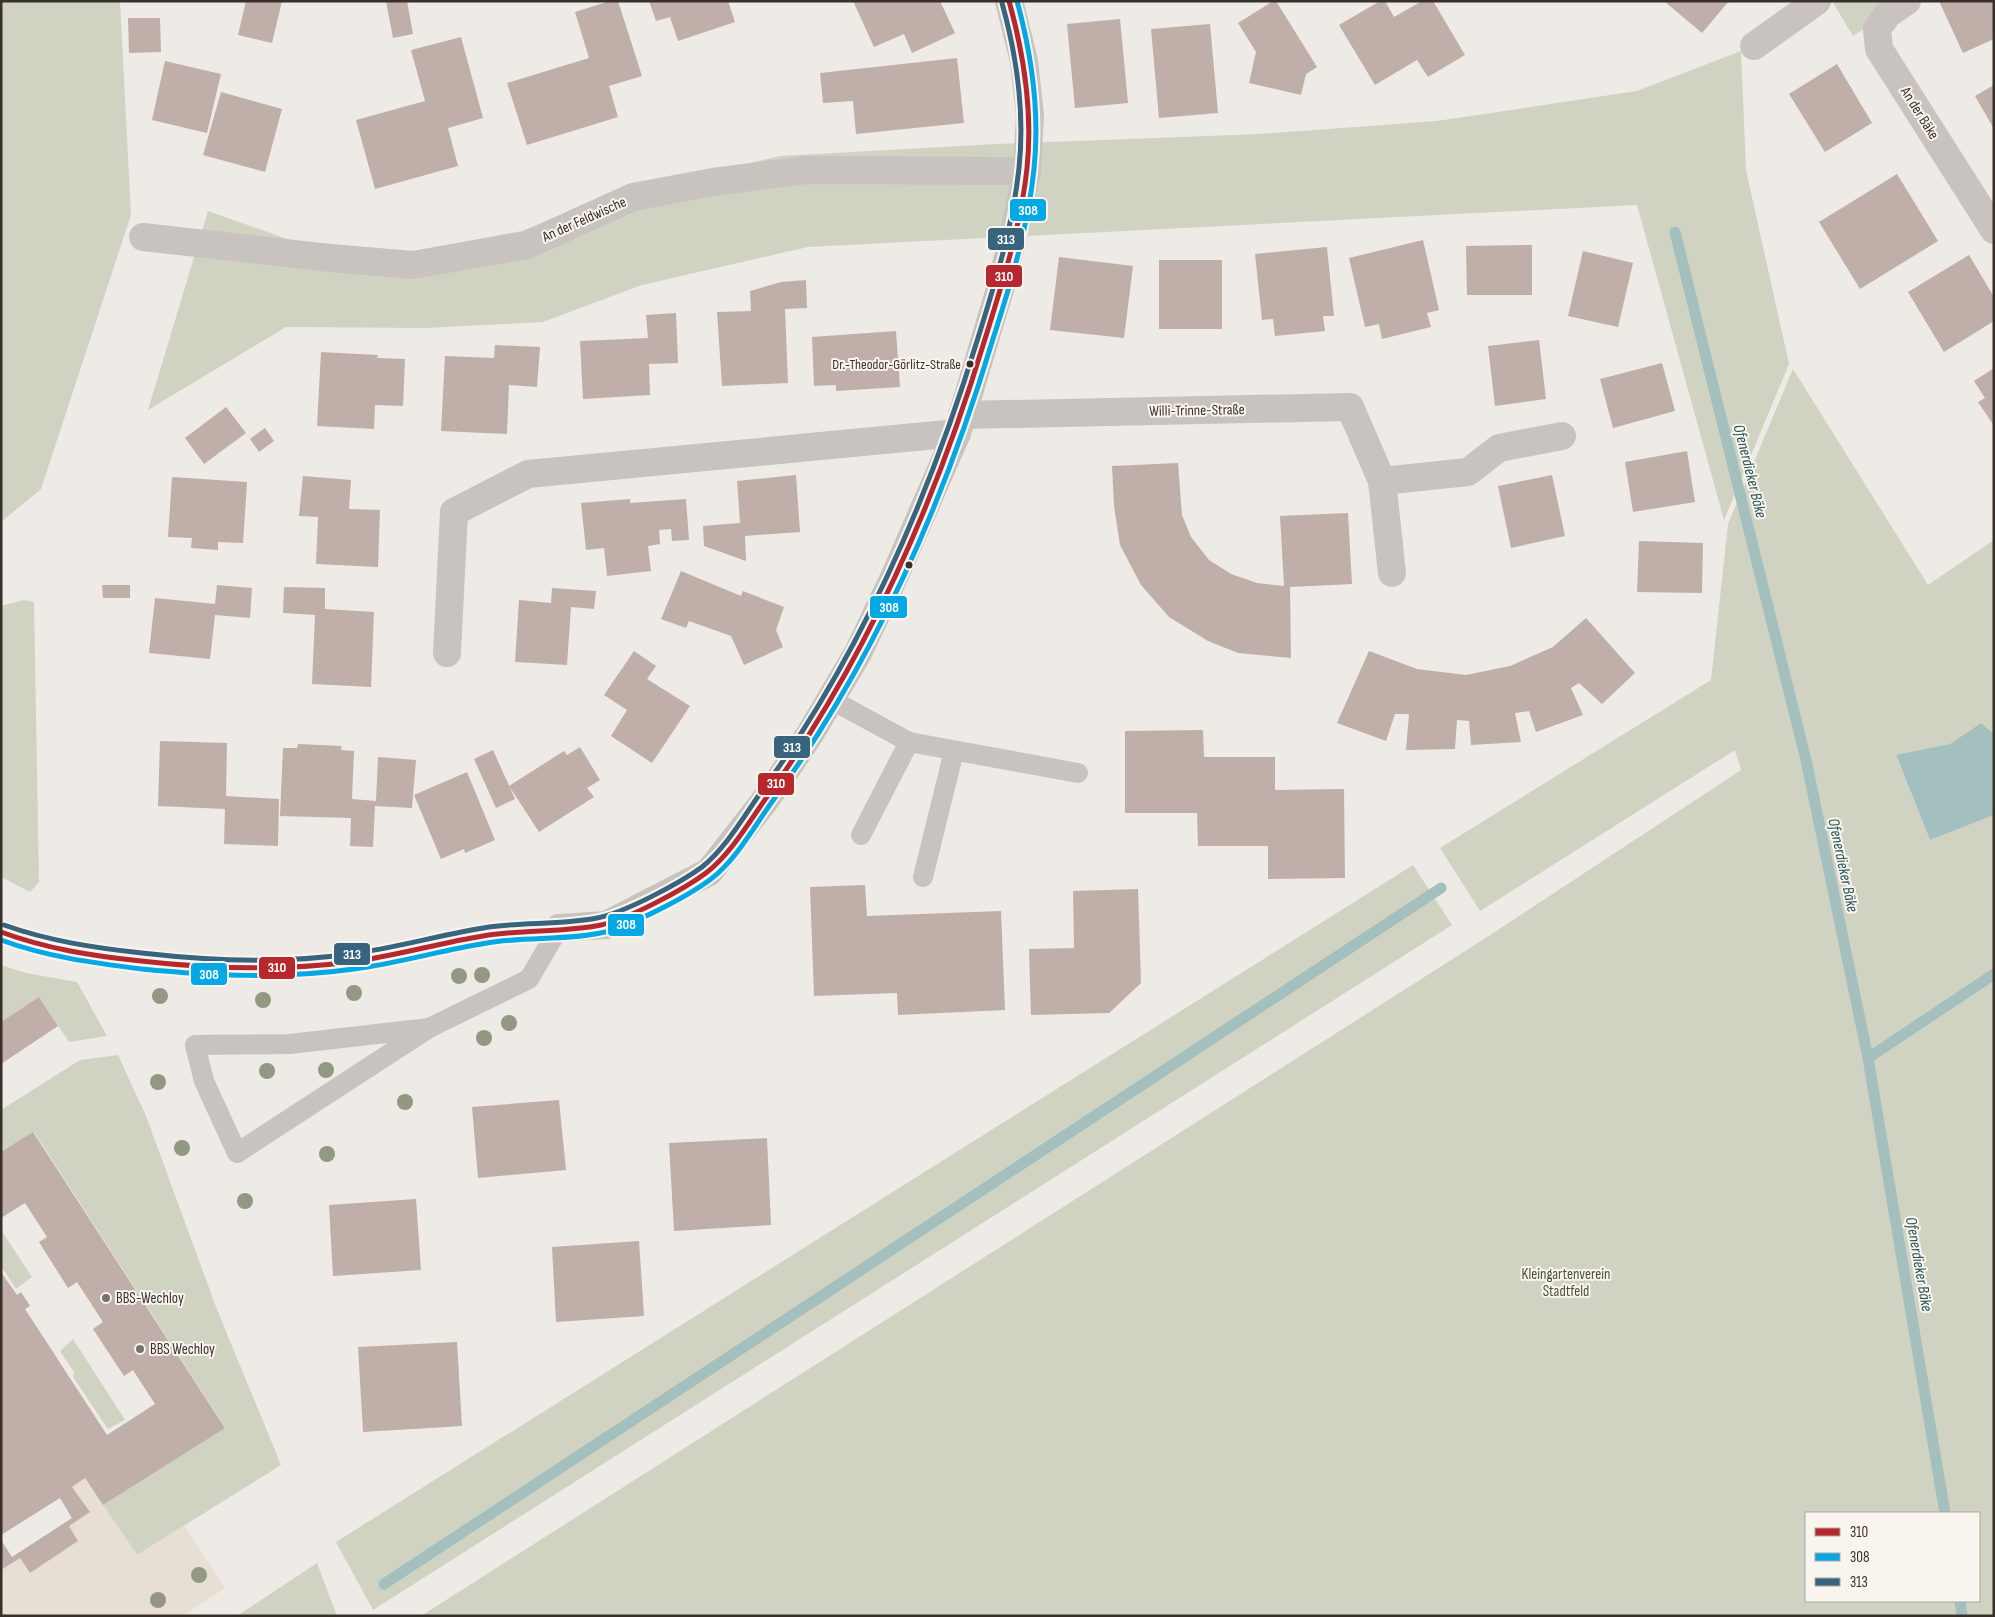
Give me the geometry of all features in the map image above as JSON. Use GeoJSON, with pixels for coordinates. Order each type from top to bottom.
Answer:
{"type":"FeatureCollection","features":[{"type":"Feature","properties":{"kind":"street"},"geometry":{"type":"LineString","coordinates":[[558,928],[606,925],[709,872],[767,798],[858,653],[892,582],[959,424],[1000,289],[1026,171],[1030,115],[1028,90],[1018,30],[1009,1]]}},
{"type":"Feature","properties":{"kind":"street"},"geometry":{"type":"LineString","coordinates":[[1754,46],[1816,1]]}},
{"type":"Feature","properties":{"kind":"street","name":"An der Bäke"},"geometry":{"type":"LineString","coordinates":[[1907,1],[1888,14],[1877,29],[1879,49],[1994,230]]}},
{"type":"Feature","properties":{"kind":"street","name":"An der Feldwische"},"geometry":{"type":"LineString","coordinates":[[143,237],[330,258],[413,264],[527,245],[633,197],[713,182],[806,170],[1026,171]]}},
{"type":"Feature","properties":{"kind":"street","name":"Willi-Trinne-Straße"},"geometry":{"type":"LineString","coordinates":[[959,424],[1350,407],[1382,481],[1392,573]]}},
{"type":"Feature","properties":{"kind":"street"},"geometry":{"type":"LineString","coordinates":[[446,653],[454,512],[528,474],[959,424]]}},
{"type":"Feature","properties":{"kind":"street"},"geometry":{"type":"LineString","coordinates":[[1382,481],[1468,472],[1499,448],[1562,436]]}},
{"type":"Feature","properties":{"kind":"lane"},"geometry":{"type":"LineString","coordinates":[[830,699],[909,742],[954,752],[1078,773]]}},
{"type":"Feature","properties":{"kind":"lane"},"geometry":{"type":"LineString","coordinates":[[861,834],[909,742]]}},
{"type":"Feature","properties":{"kind":"lane"},"geometry":{"type":"LineString","coordinates":[[924,878],[954,752]]}},
{"type":"Feature","properties":{"kind":"lane"},"geometry":{"type":"LineString","coordinates":[[1,932],[28,942],[69,952],[226,969],[336,964],[416,951],[507,932],[558,928]]}},
{"type":"Feature","properties":{"kind":"lane"},"geometry":{"type":"LineString","coordinates":[[429,1028],[290,1044],[195,1045],[204,1081],[237,1153],[429,1028],[529,979],[558,928]]}},
{"type":"Feature","properties":{"kind":"green space"},"geometry":{"type":"Polygon","coordinates":[[[1,1],[120,1],[131,215],[41,489],[1,522],[1,1]]]}},
{"type":"Feature","properties":{"kind":"green space"},"geometry":{"type":"Polygon","coordinates":[[[1832,1],[1907,1],[1853,36],[1832,1]]]}},
{"type":"Feature","properties":{"kind":"green space"},"geometry":{"type":"Polygon","coordinates":[[[1741,51],[1746,170],[1789,364],[1724,520],[1637,205],[808,247],[642,285],[543,322],[425,328],[286,327],[148,410],[208,211],[310,247],[398,254],[522,231],[615,194],[780,156],[995,144],[1260,134],[1437,121],[1637,91],[1741,51]]]}},
{"type":"Feature","properties":{"kind":"green space","name":"Kleingartenverein Stadtfeld"},"geometry":{"type":"Polygon","coordinates":[[[1793,369],[1928,585],[1994,540],[1994,734],[1981,723],[1950,744],[1896,756],[1930,840],[1994,815],[1994,1616],[421,1616],[1484,939],[1741,770],[1735,750],[1480,911],[1440,848],[1711,680],[1728,524],[1793,369]]]}},
{"type":"Feature","properties":{"kind":"green space"},"geometry":{"type":"Polygon","coordinates":[[[24,600],[34,602],[39,882],[30,892],[1,877],[1,606],[24,600]]]}},
{"type":"Feature","properties":{"kind":"green space"},"geometry":{"type":"Polygon","coordinates":[[[1413,865],[1452,925],[373,1610],[336,1542],[1413,865]]]}},
{"type":"Feature","properties":{"kind":"green space"},"geometry":{"type":"Polygon","coordinates":[[[1,965],[26,973],[77,982],[107,1036],[69,1042],[39,997],[1,1022],[1,965]]]}},
{"type":"Feature","properties":{"kind":"green space"},"geometry":{"type":"Polygon","coordinates":[[[118,1055],[146,1116],[216,1307],[281,1465],[137,1555],[103,1505],[225,1427],[34,1132],[1,1152],[1,1110],[80,1060],[118,1055]]]}},
{"type":"Feature","properties":{"kind":"green space"},"geometry":{"type":"Polygon","coordinates":[[[1,1230],[32,1277],[16,1289],[1,1266],[1,1230]]]}},
{"type":"Feature","properties":{"kind":"green space"},"geometry":{"type":"Polygon","coordinates":[[[73,1339],[125,1420],[108,1429],[73,1377],[74,1372],[60,1351],[73,1339]]]}},
{"type":"Feature","properties":{"kind":"green space"},"geometry":{"type":"Polygon","coordinates":[[[317,1563],[337,1616],[237,1616],[317,1563]]]}},
{"type":"Feature","properties":{"kind":"shaded area"},"geometry":{"type":"Polygon","coordinates":[[[85,1478],[137,1555],[184,1525],[225,1588],[182,1616],[1,1616],[1,1570],[20,1558],[30,1573],[78,1541],[69,1526],[90,1512],[72,1487],[85,1478]]]}},
{"type":"Feature","properties":{"kind":"water"},"geometry":{"type":"Polygon","coordinates":[[[1981,723],[1994,734],[1994,815],[1930,840],[1896,755],[1950,744],[1981,723]]]}},
{"type":"Feature","properties":{"kind":"building"},"geometry":{"type":"Polygon","coordinates":[[[246,1],[282,1],[272,43],[238,35],[246,1]]]}},
{"type":"Feature","properties":{"kind":"building"},"geometry":{"type":"Polygon","coordinates":[[[386,1],[407,1],[413,34],[393,38],[386,1]]]}},
{"type":"Feature","properties":{"kind":"building"},"geometry":{"type":"Polygon","coordinates":[[[610,1],[618,1],[642,76],[609,86],[618,117],[527,145],[507,83],[589,58],[575,12],[610,1]]]}},
{"type":"Feature","properties":{"kind":"building"},"geometry":{"type":"Polygon","coordinates":[[[649,1],[728,1],[735,22],[678,41],[670,17],[656,21],[649,1]]]}},
{"type":"Feature","properties":{"kind":"building"},"geometry":{"type":"Polygon","coordinates":[[[853,1],[940,1],[955,33],[912,53],[904,34],[874,47],[853,1]]]}},
{"type":"Feature","properties":{"kind":"building"},"geometry":{"type":"Polygon","coordinates":[[[1273,1],[1276,1],[1317,67],[1306,74],[1301,95],[1249,83],[1256,52],[1238,23],[1273,1]]]}},
{"type":"Feature","properties":{"kind":"building"},"geometry":{"type":"Polygon","coordinates":[[[1380,1],[1385,1],[1394,17],[1422,1],[1433,1],[1465,55],[1428,77],[1417,60],[1375,85],[1339,25],[1380,1]]]}},
{"type":"Feature","properties":{"kind":"building"},"geometry":{"type":"Polygon","coordinates":[[[1664,1],[1729,1],[1702,33],[1664,1]]]}},
{"type":"Feature","properties":{"kind":"building"},"geometry":{"type":"Polygon","coordinates":[[[1939,1],[1994,1],[1994,39],[1963,53],[1939,1]]]}},
{"type":"Feature","properties":{"kind":"building"},"geometry":{"type":"Polygon","coordinates":[[[128,18],[160,18],[161,52],[129,53],[128,18]]]}},
{"type":"Feature","properties":{"kind":"building"},"geometry":{"type":"Polygon","coordinates":[[[1120,19],[1128,103],[1075,108],[1067,24],[1120,19]]]}},
{"type":"Feature","properties":{"kind":"building"},"geometry":{"type":"Polygon","coordinates":[[[1210,24],[1218,113],[1159,118],[1151,29],[1210,24]]]}},
{"type":"Feature","properties":{"kind":"building"},"geometry":{"type":"Polygon","coordinates":[[[461,37],[483,118],[448,128],[458,166],[375,189],[356,120],[425,101],[411,50],[461,37]]]}},
{"type":"Feature","properties":{"kind":"building"},"geometry":{"type":"Polygon","coordinates":[[[957,58],[964,123],[856,134],[853,101],[823,103],[820,73],[957,58]]]}},
{"type":"Feature","properties":{"kind":"building"},"geometry":{"type":"Polygon","coordinates":[[[165,61],[221,74],[207,133],[152,120],[165,61]]]}},
{"type":"Feature","properties":{"kind":"building"},"geometry":{"type":"Polygon","coordinates":[[[1837,64],[1872,123],[1825,152],[1789,94],[1837,64]]]}},
{"type":"Feature","properties":{"kind":"building"},"geometry":{"type":"Polygon","coordinates":[[[1994,85],[1994,129],[1975,96],[1994,85]]]}},
{"type":"Feature","properties":{"kind":"building"},"geometry":{"type":"Polygon","coordinates":[[[221,92],[282,109],[265,172],[203,155],[221,92]]]}},
{"type":"Feature","properties":{"kind":"building"},"geometry":{"type":"Polygon","coordinates":[[[1897,174],[1938,241],[1860,289],[1819,222],[1897,174]]]}},
{"type":"Feature","properties":{"kind":"building"},"geometry":{"type":"Polygon","coordinates":[[[1423,240],[1439,310],[1427,313],[1431,327],[1382,339],[1379,324],[1365,327],[1349,258],[1423,240]]]}},
{"type":"Feature","properties":{"kind":"building"},"geometry":{"type":"Polygon","coordinates":[[[1532,245],[1532,295],[1467,295],[1466,246],[1532,245]]]}},
{"type":"Feature","properties":{"kind":"building"},"geometry":{"type":"Polygon","coordinates":[[[1327,247],[1334,316],[1323,316],[1325,331],[1275,336],[1273,319],[1262,320],[1255,254],[1327,247]]]}},
{"type":"Feature","properties":{"kind":"building"},"geometry":{"type":"Polygon","coordinates":[[[1583,251],[1633,263],[1618,327],[1568,316],[1583,251]]]}},
{"type":"Feature","properties":{"kind":"building"},"geometry":{"type":"Polygon","coordinates":[[[1969,255],[1994,297],[1994,321],[1944,352],[1908,292],[1969,255]]]}},
{"type":"Feature","properties":{"kind":"building"},"geometry":{"type":"Polygon","coordinates":[[[1059,257],[1133,266],[1124,338],[1050,330],[1059,257]]]}},
{"type":"Feature","properties":{"kind":"building"},"geometry":{"type":"Polygon","coordinates":[[[1159,260],[1222,260],[1222,329],[1159,329],[1159,260]]]}},
{"type":"Feature","properties":{"kind":"building"},"geometry":{"type":"Polygon","coordinates":[[[806,280],[807,308],[785,309],[788,383],[722,386],[717,312],[751,311],[750,291],[781,282],[806,280]]]}},
{"type":"Feature","properties":{"kind":"building"},"geometry":{"type":"Polygon","coordinates":[[[676,313],[678,363],[649,364],[650,395],[583,399],[580,341],[648,338],[646,315],[676,313]]]}},
{"type":"Feature","properties":{"kind":"building"},"geometry":{"type":"Polygon","coordinates":[[[896,331],[900,387],[836,391],[836,385],[814,386],[812,337],[896,331]]]}},
{"type":"Feature","properties":{"kind":"building"},"geometry":{"type":"Polygon","coordinates":[[[1539,340],[1546,399],[1495,406],[1488,346],[1539,340]]]}},
{"type":"Feature","properties":{"kind":"building"},"geometry":{"type":"Polygon","coordinates":[[[495,345],[540,347],[537,387],[509,385],[507,434],[441,431],[445,356],[494,358],[495,345]]]}},
{"type":"Feature","properties":{"kind":"building"},"geometry":{"type":"Polygon","coordinates":[[[321,352],[378,355],[377,358],[405,359],[403,406],[375,405],[374,429],[317,426],[321,352]]]}},
{"type":"Feature","properties":{"kind":"building"},"geometry":{"type":"Polygon","coordinates":[[[1662,363],[1675,411],[1613,428],[1600,379],[1662,363]]]}},
{"type":"Feature","properties":{"kind":"building"},"geometry":{"type":"Polygon","coordinates":[[[1994,368],[1994,426],[1978,402],[1985,398],[1974,381],[1994,368]]]}},
{"type":"Feature","properties":{"kind":"building"},"geometry":{"type":"Polygon","coordinates":[[[226,407],[246,433],[204,464],[185,438],[226,407]]]}},
{"type":"Feature","properties":{"kind":"building"},"geometry":{"type":"Polygon","coordinates":[[[265,428],[274,441],[259,452],[250,439],[265,428]]]}},
{"type":"Feature","properties":{"kind":"building"},"geometry":{"type":"Polygon","coordinates":[[[1687,451],[1695,502],[1633,512],[1625,462],[1687,451]]]}},
{"type":"Feature","properties":{"kind":"building"},"geometry":{"type":"Polygon","coordinates":[[[1178,463],[1182,515],[1191,537],[1209,560],[1231,574],[1257,583],[1284,586],[1280,516],[1348,513],[1352,584],[1290,587],[1291,658],[1238,653],[1208,641],[1169,617],[1141,585],[1120,545],[1114,506],[1112,466],[1178,463]]]}},
{"type":"Feature","properties":{"kind":"building"},"geometry":{"type":"Polygon","coordinates":[[[796,475],[800,532],[745,536],[746,561],[704,546],[703,526],[740,523],[737,481],[796,475]]]}},
{"type":"Feature","properties":{"kind":"building"},"geometry":{"type":"Polygon","coordinates":[[[1552,475],[1565,536],[1511,548],[1498,486],[1552,475]]]}},
{"type":"Feature","properties":{"kind":"building"},"geometry":{"type":"Polygon","coordinates":[[[303,476],[351,480],[349,509],[380,510],[378,567],[316,564],[318,517],[299,516],[303,476]]]}},
{"type":"Feature","properties":{"kind":"building"},"geometry":{"type":"Polygon","coordinates":[[[172,477],[247,482],[243,543],[218,542],[218,550],[191,548],[192,538],[168,537],[172,477]]]}},
{"type":"Feature","properties":{"kind":"building"},"geometry":{"type":"Polygon","coordinates":[[[630,499],[630,503],[686,499],[689,540],[672,541],[671,529],[659,530],[660,544],[648,546],[651,571],[607,576],[604,548],[586,550],[581,503],[630,499]]]}},
{"type":"Feature","properties":{"kind":"building"},"geometry":{"type":"Polygon","coordinates":[[[1639,541],[1703,543],[1702,593],[1637,592],[1639,541]]]}},
{"type":"Feature","properties":{"kind":"building"},"geometry":{"type":"Polygon","coordinates":[[[681,571],[741,596],[743,591],[784,607],[776,630],[783,647],[744,665],[731,636],[689,621],[686,628],[661,619],[681,571]]]}},
{"type":"Feature","properties":{"kind":"building"},"geometry":{"type":"Polygon","coordinates":[[[102,585],[130,585],[130,598],[103,598],[102,585]]]}},
{"type":"Feature","properties":{"kind":"building"},"geometry":{"type":"Polygon","coordinates":[[[217,585],[252,588],[250,618],[215,615],[210,659],[149,653],[155,598],[215,604],[217,585]]]}},
{"type":"Feature","properties":{"kind":"building"},"geometry":{"type":"Polygon","coordinates":[[[284,587],[325,588],[325,609],[374,612],[371,687],[312,684],[315,615],[283,613],[284,587]]]}},
{"type":"Feature","properties":{"kind":"building"},"geometry":{"type":"Polygon","coordinates":[[[552,588],[596,591],[594,609],[571,607],[567,665],[515,662],[519,600],[551,603],[552,588]]]}},
{"type":"Feature","properties":{"kind":"building"},"geometry":{"type":"Polygon","coordinates":[[[1586,618],[1635,673],[1602,704],[1579,683],[1571,688],[1583,715],[1536,732],[1529,711],[1515,713],[1521,742],[1471,745],[1469,721],[1457,720],[1455,749],[1406,750],[1409,714],[1395,714],[1386,741],[1337,723],[1369,651],[1417,669],[1466,675],[1510,666],[1553,647],[1586,618]]]}},
{"type":"Feature","properties":{"kind":"building"},"geometry":{"type":"Polygon","coordinates":[[[634,651],[656,666],[647,679],[690,706],[652,763],[611,736],[627,710],[604,695],[634,651]]]}},
{"type":"Feature","properties":{"kind":"building"},"geometry":{"type":"Polygon","coordinates":[[[1203,730],[1204,757],[1275,757],[1275,790],[1344,789],[1345,878],[1268,879],[1268,846],[1198,846],[1197,813],[1125,813],[1125,731],[1203,730]]]}},
{"type":"Feature","properties":{"kind":"building"},"geometry":{"type":"Polygon","coordinates":[[[160,741],[227,743],[226,796],[279,799],[278,846],[224,844],[225,809],[158,806],[160,741]]]}},
{"type":"Feature","properties":{"kind":"building"},"geometry":{"type":"Polygon","coordinates":[[[298,744],[342,746],[341,750],[354,751],[352,799],[376,801],[378,757],[416,760],[412,808],[375,806],[373,847],[350,846],[351,818],[280,816],[283,748],[297,748],[298,744]]]}},
{"type":"Feature","properties":{"kind":"building"},"geometry":{"type":"Polygon","coordinates":[[[580,747],[600,780],[587,788],[594,797],[539,832],[509,786],[564,751],[567,755],[580,747]]]}},
{"type":"Feature","properties":{"kind":"building"},"geometry":{"type":"Polygon","coordinates":[[[493,750],[515,799],[496,808],[474,759],[493,750]]]}},
{"type":"Feature","properties":{"kind":"building"},"geometry":{"type":"Polygon","coordinates":[[[467,772],[495,840],[465,853],[464,849],[441,859],[414,795],[467,772]]]}},
{"type":"Feature","properties":{"kind":"building"},"geometry":{"type":"Polygon","coordinates":[[[865,885],[867,916],[1001,911],[1005,1010],[898,1015],[897,993],[814,996],[810,887],[865,885]]]}},
{"type":"Feature","properties":{"kind":"building"},"geometry":{"type":"Polygon","coordinates":[[[1138,889],[1141,983],[1109,1013],[1031,1015],[1029,949],[1074,948],[1073,891],[1138,889]]]}},
{"type":"Feature","properties":{"kind":"building"},"geometry":{"type":"Polygon","coordinates":[[[39,997],[58,1026],[1,1064],[1,1022],[39,997]]]}},
{"type":"Feature","properties":{"kind":"building"},"geometry":{"type":"Polygon","coordinates":[[[559,1100],[566,1170],[478,1178],[472,1107],[559,1100]]]}},
{"type":"Feature","properties":{"kind":"building","name":"BBS Wechloy"},"geometry":{"type":"Polygon","coordinates":[[[33,1132],[225,1428],[103,1505],[85,1478],[72,1487],[90,1512],[69,1526],[78,1541],[30,1573],[20,1558],[1,1570],[1,1540],[12,1557],[72,1518],[60,1498],[1,1535],[1,1272],[17,1295],[21,1292],[30,1306],[25,1309],[107,1435],[155,1404],[133,1370],[124,1376],[93,1329],[103,1322],[77,1282],[68,1288],[39,1242],[47,1237],[25,1203],[1,1218],[1,1152],[33,1132]]]}},
{"type":"Feature","properties":{"kind":"building"},"geometry":{"type":"Polygon","coordinates":[[[767,1138],[771,1225],[674,1231],[669,1143],[767,1138]]]}},
{"type":"Feature","properties":{"kind":"building"},"geometry":{"type":"Polygon","coordinates":[[[416,1199],[421,1270],[333,1276],[329,1205],[416,1199]]]}},
{"type":"Feature","properties":{"kind":"building"},"geometry":{"type":"Polygon","coordinates":[[[639,1241],[644,1316],[556,1322],[552,1247],[639,1241]]]}},
{"type":"Feature","properties":{"kind":"building"},"geometry":{"type":"Polygon","coordinates":[[[457,1342],[462,1426],[363,1432],[358,1347],[457,1342]]]}},
{"type":"Feature","properties":{"kind":"waterway","name":"Ofenerdieker Bäke"},"geometry":{"type":"LineString","coordinates":[[1675,232],[1806,760],[1868,1058],[1945,1512]]}},
{"type":"Feature","properties":{"kind":"waterway"},"geometry":{"type":"LineString","coordinates":[[384,1584],[1441,888]]}},
{"type":"Feature","properties":{"kind":"waterway"},"geometry":{"type":"LineString","coordinates":[[1868,1058],[1994,974]]}},
{"type":"Feature","properties":{"kind":"waterway","name":"Ofenerdieker Bäke"},"geometry":{"type":"LineString","coordinates":[[1960,1602],[1962,1616]]}},
{"type":"Feature","properties":{"kind":"transit line","name":"310"},"geometry":{"type":"LineString","coordinates":[[1,932],[70,951],[167,964],[246,968],[325,965],[368,959],[498,934],[601,925],[626,917],[655,903],[696,880],[715,865],[740,836],[805,741],[838,687],[868,632],[896,576],[921,518],[966,399],[1010,255],[1027,168],[1029,125],[1026,83],[1009,1]]}},
{"type":"Feature","properties":{"kind":"transit line","name":"308"},"geometry":{"type":"LineString","coordinates":[[1,940],[53,955],[142,969],[248,975],[327,972],[371,966],[487,943],[576,937],[605,932],[630,923],[675,902],[701,886],[720,871],[745,841],[810,746],[874,637],[928,522],[973,403],[1017,257],[1034,169],[1036,126],[1031,63],[1017,1]]}},
{"type":"Feature","properties":{"kind":"transit line","name":"313"},"geometry":{"type":"LineString","coordinates":[[4,925],[72,943],[168,956],[246,960],[324,957],[385,948],[489,927],[570,922],[597,918],[622,910],[651,897],[692,874],[711,859],[735,830],[799,736],[832,683],[862,628],[915,515],[959,398],[1003,254],[1019,168],[1021,126],[1016,64],[1002,3]]}},
{"type":"Feature","properties":{"kind":"place","name":"Dr.-Theodor-Görlitz-Straße"},"geometry":{"type":"Point","coordinates":[970,364]}},
{"type":"Feature","properties":{"kind":"place","name":"BBS-Wechloy"},"geometry":{"type":"Point","coordinates":[106,1298]}},
{"type":"Feature","properties":{"kind":"place","name":"BBS Wechloy"},"geometry":{"type":"Point","coordinates":[140,1349]}}]}
